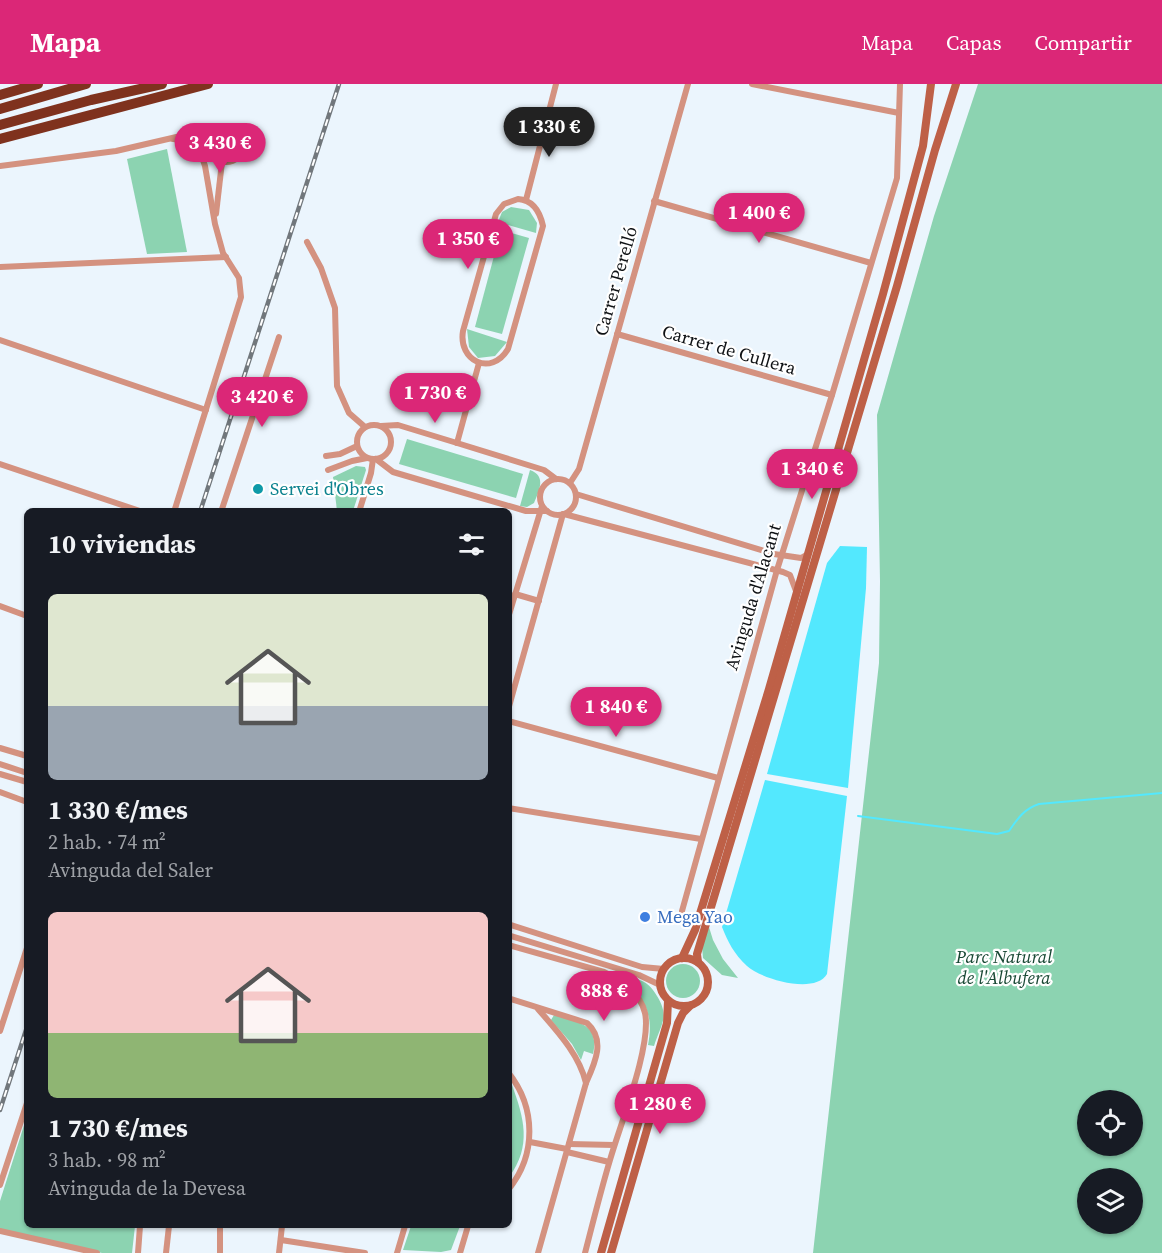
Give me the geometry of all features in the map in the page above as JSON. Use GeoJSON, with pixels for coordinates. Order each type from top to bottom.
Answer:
{"type":"FeatureCollection","features":[{"type":"Feature","properties":{"kind":"highway"},"geometry":{"type":"LineString","coordinates":[[0,95],[38,84]]}},
{"type":"Feature","properties":{"kind":"highway"},"geometry":{"type":"LineString","coordinates":[[0,109],[86,84]]}},
{"type":"Feature","properties":{"kind":"highway"},"geometry":{"type":"LineString","coordinates":[[0,125],[91,100],[162,84]]}},
{"type":"Feature","properties":{"kind":"highway"},"geometry":{"type":"LineString","coordinates":[[0,139],[208,84]]}},
{"type":"Feature","properties":{"kind":"main road"},"geometry":{"type":"LineString","coordinates":[[682,958],[694,930],[797,592],[884,294],[923,147],[931,84]]}},
{"type":"Feature","properties":{"kind":"main road"},"geometry":{"type":"LineString","coordinates":[[698,963],[697,954],[956,84]]}},
{"type":"Feature","properties":{"kind":"main road"},"geometry":{"type":"LineString","coordinates":[[610,1253],[678,1023],[690,1006],[703,998],[708,984],[705,970],[698,963],[682,958],[672,961],[664,969],[660,985],[661,991],[668,1001],[682,1007],[690,1006]]}},
{"type":"Feature","properties":{"kind":"main road"},"geometry":{"type":"LineString","coordinates":[[601,1253],[667,1023],[668,1001]]}},
{"type":"Feature","properties":{"kind":"street"},"geometry":{"type":"LineString","coordinates":[[526,200],[555,84]]}},
{"type":"Feature","properties":{"kind":"street","name":"Carrer Perelló"},"geometry":{"type":"LineString","coordinates":[[570,483],[579,469],[688,84]]}},
{"type":"Feature","properties":{"kind":"street"},"geometry":{"type":"LineString","coordinates":[[752,84],[899,113]]}},
{"type":"Feature","properties":{"kind":"street","name":"Avinguda d'Alacant"},"geometry":{"type":"LineString","coordinates":[[682,911],[777,570],[897,178],[900,84]]}},
{"type":"Feature","properties":{"kind":"street"},"geometry":{"type":"LineString","coordinates":[[0,166],[116,152],[211,129],[235,131],[240,135],[243,145],[236,159],[222,162],[212,156]]}},
{"type":"Feature","properties":{"kind":"street"},"geometry":{"type":"LineString","coordinates":[[205,165],[212,156],[210,141],[219,130]]}},
{"type":"Feature","properties":{"kind":"street"},"geometry":{"type":"LineString","coordinates":[[174,139],[187,140],[199,148],[205,165],[215,224],[226,256],[239,278],[242,297],[175,508]]}},
{"type":"Feature","properties":{"kind":"street"},"geometry":{"type":"LineString","coordinates":[[215,224],[222,162]]}},
{"type":"Feature","properties":{"kind":"street"},"geometry":{"type":"LineString","coordinates":[[526,200],[536,207],[543,226],[514,329],[505,354],[493,362],[479,363],[467,353],[462,338],[496,213],[508,202],[526,200]]}},
{"type":"Feature","properties":{"kind":"street"},"geometry":{"type":"LineString","coordinates":[[654,201],[871,263]]}},
{"type":"Feature","properties":{"kind":"street"},"geometry":{"type":"LineString","coordinates":[[307,242],[321,268],[335,308],[337,387],[349,413],[365,427]]}},
{"type":"Feature","properties":{"kind":"street"},"geometry":{"type":"LineString","coordinates":[[0,267],[226,256]]}},
{"type":"Feature","properties":{"kind":"street","name":"Carrer de Cullera"},"geometry":{"type":"LineString","coordinates":[[617,334],[832,395]]}},
{"type":"Feature","properties":{"kind":"street"},"geometry":{"type":"LineString","coordinates":[[222,508],[279,337]]}},
{"type":"Feature","properties":{"kind":"street"},"geometry":{"type":"LineString","coordinates":[[0,340],[206,410]]}},
{"type":"Feature","properties":{"kind":"street"},"geometry":{"type":"LineString","coordinates":[[457,443],[479,363]]}},
{"type":"Feature","properties":{"kind":"street"},"geometry":{"type":"LineString","coordinates":[[512,696],[563,514],[573,507],[576,494],[570,483],[556,479],[544,470],[398,425],[365,427],[358,435],[359,451],[393,472],[526,511],[543,509],[552,514],[563,514],[777,570],[790,575],[797,592]]}},
{"type":"Feature","properties":{"kind":"street"},"geometry":{"type":"LineString","coordinates":[[328,470],[352,461],[372,459],[387,453],[391,444],[390,436],[381,426]]}},
{"type":"Feature","properties":{"kind":"street"},"geometry":{"type":"LineString","coordinates":[[326,456],[340,454],[357,446]]}},
{"type":"Feature","properties":{"kind":"street"},"geometry":{"type":"LineString","coordinates":[[360,508],[371,472],[372,459]]}},
{"type":"Feature","properties":{"kind":"street"},"geometry":{"type":"LineString","coordinates":[[0,464],[131,508]]}},
{"type":"Feature","properties":{"kind":"street"},"geometry":{"type":"LineString","coordinates":[[512,604],[543,509],[540,498],[542,490],[550,481],[556,479]]}},
{"type":"Feature","properties":{"kind":"street"},"geometry":{"type":"LineString","coordinates":[[576,494],[782,556],[801,558],[808,554]]}},
{"type":"Feature","properties":{"kind":"street"},"geometry":{"type":"LineString","coordinates":[[515,594],[539,601]]}},
{"type":"Feature","properties":{"kind":"street"},"geometry":{"type":"LineString","coordinates":[[0,606],[24,614]]}},
{"type":"Feature","properties":{"kind":"street"},"geometry":{"type":"LineString","coordinates":[[512,723],[718,778]]}},
{"type":"Feature","properties":{"kind":"street"},"geometry":{"type":"LineString","coordinates":[[0,748],[24,755]]}},
{"type":"Feature","properties":{"kind":"street"},"geometry":{"type":"LineString","coordinates":[[0,764],[24,772]]}},
{"type":"Feature","properties":{"kind":"street"},"geometry":{"type":"LineString","coordinates":[[0,774],[24,781]]}},
{"type":"Feature","properties":{"kind":"street"},"geometry":{"type":"LineString","coordinates":[[0,792],[24,801]]}},
{"type":"Feature","properties":{"kind":"street"},"geometry":{"type":"LineString","coordinates":[[512,809],[701,839]]}},
{"type":"Feature","properties":{"kind":"street"},"geometry":{"type":"LineString","coordinates":[[512,925],[642,967],[664,969]]}},
{"type":"Feature","properties":{"kind":"street"},"geometry":{"type":"LineString","coordinates":[[512,936],[639,975],[660,985]]}},
{"type":"Feature","properties":{"kind":"street"},"geometry":{"type":"LineString","coordinates":[[512,946],[604,972],[631,988],[645,1012],[645,1044],[609,1162],[585,1253]]}},
{"type":"Feature","properties":{"kind":"street"},"geometry":{"type":"LineString","coordinates":[[0,1031],[24,957]]}},
{"type":"Feature","properties":{"kind":"street"},"geometry":{"type":"LineString","coordinates":[[512,999],[587,1023],[595,1030],[598,1049],[586,1083],[538,1253]]}},
{"type":"Feature","properties":{"kind":"street"},"geometry":{"type":"LineString","coordinates":[[538,1009],[573,1053],[583,1071],[586,1083]]}},
{"type":"Feature","properties":{"kind":"street"},"geometry":{"type":"LineString","coordinates":[[512,1077],[526,1102],[530,1123],[530,1142],[523,1169],[512,1184]]}},
{"type":"Feature","properties":{"kind":"street"},"geometry":{"type":"LineString","coordinates":[[0,1185],[24,1112]]}},
{"type":"Feature","properties":{"kind":"street"},"geometry":{"type":"LineString","coordinates":[[530,1142],[568,1148],[609,1162]]}},
{"type":"Feature","properties":{"kind":"street"},"geometry":{"type":"LineString","coordinates":[[568,1148],[614,1145]]}},
{"type":"Feature","properties":{"kind":"street"},"geometry":{"type":"LineString","coordinates":[[138,1253],[140,1228]]}},
{"type":"Feature","properties":{"kind":"street"},"geometry":{"type":"LineString","coordinates":[[166,1253],[169,1228]]}},
{"type":"Feature","properties":{"kind":"street"},"geometry":{"type":"LineString","coordinates":[[220,1228],[220,1253]]}},
{"type":"Feature","properties":{"kind":"street"},"geometry":{"type":"LineString","coordinates":[[279,1253],[282,1228]]}},
{"type":"Feature","properties":{"kind":"street"},"geometry":{"type":"LineString","coordinates":[[397,1253],[404,1228]]}},
{"type":"Feature","properties":{"kind":"street"},"geometry":{"type":"LineString","coordinates":[[460,1253],[467,1228]]}},
{"type":"Feature","properties":{"kind":"street"},"geometry":{"type":"LineString","coordinates":[[0,1231],[97,1253]]}},
{"type":"Feature","properties":{"kind":"street"},"geometry":{"type":"LineString","coordinates":[[281,1240],[365,1253]]}},
{"type":"Feature","properties":{"kind":"street"},"geometry":{"type":"LineString","coordinates":[[58,1253],[61,1245]]}},
{"type":"Feature","properties":{"kind":"green space","name":"Parc Natural de l'Albufera"},"geometry":{"type":"Polygon","coordinates":[[[978,84],[1162,84],[1162,1253],[813,1253],[879,663],[877,415],[934,216],[978,84]]]}},
{"type":"Feature","properties":{"kind":"green space"},"geometry":{"type":"Polygon","coordinates":[[[167,149],[187,252],[147,254],[127,159],[167,149]]]}},
{"type":"Feature","properties":{"kind":"green space"},"geometry":{"type":"Polygon","coordinates":[[[511,207],[529,210],[537,223],[536,233],[498,222],[502,212],[511,207]]]}},
{"type":"Feature","properties":{"kind":"green space"},"geometry":{"type":"Polygon","coordinates":[[[501,230],[529,238],[502,334],[475,327],[501,230]]]}},
{"type":"Feature","properties":{"kind":"green space"},"geometry":{"type":"Polygon","coordinates":[[[467,329],[507,342],[495,356],[478,358],[469,347],[467,329]]]}},
{"type":"Feature","properties":{"kind":"green space"},"geometry":{"type":"Polygon","coordinates":[[[407,439],[523,474],[516,498],[399,464],[407,439]]]}},
{"type":"Feature","properties":{"kind":"green space"},"geometry":{"type":"Polygon","coordinates":[[[356,466],[365,467],[354,508],[337,508],[333,477],[356,466]]]}},
{"type":"Feature","properties":{"kind":"green space"},"geometry":{"type":"Polygon","coordinates":[[[530,470],[540,480],[539,489],[534,503],[527,507],[520,506],[530,470]]]}},
{"type":"Feature","properties":{"kind":"green space"},"geometry":{"type":"Polygon","coordinates":[[[709,927],[723,959],[738,978],[722,975],[703,958],[702,947],[709,927]]]}},
{"type":"Feature","properties":{"kind":"green space"},"geometry":{"type":"Polygon","coordinates":[[[683,964],[695,969],[700,981],[695,993],[683,998],[671,993],[666,981],[671,969],[683,964]]]}},
{"type":"Feature","properties":{"kind":"green space"},"geometry":{"type":"Polygon","coordinates":[[[626,976],[648,984],[661,1003],[664,1015],[654,1046],[648,1045],[650,1025],[646,1008],[624,979],[626,976]]]}},
{"type":"Feature","properties":{"kind":"green space"},"geometry":{"type":"Polygon","coordinates":[[[554,1015],[578,1022],[590,1030],[594,1044],[593,1054],[584,1051],[581,1060],[572,1044],[551,1020],[554,1015]]]}},
{"type":"Feature","properties":{"kind":"green space"},"geometry":{"type":"Polygon","coordinates":[[[512,1085],[520,1109],[524,1132],[521,1154],[512,1172],[512,1085]]]}},
{"type":"Feature","properties":{"kind":"green space"},"geometry":{"type":"Polygon","coordinates":[[[24,1125],[24,1228],[135,1228],[132,1253],[102,1253],[0,1229],[0,1201],[24,1125]]]}},
{"type":"Feature","properties":{"kind":"green space"},"geometry":{"type":"Polygon","coordinates":[[[410,1228],[459,1228],[451,1250],[441,1252],[403,1250],[410,1228]]]}},
{"type":"Feature","properties":{"kind":"water"},"geometry":{"type":"Polygon","coordinates":[[[840,546],[867,547],[866,588],[848,788],[767,774],[827,563],[840,546]]]}},
{"type":"Feature","properties":{"kind":"water"},"geometry":{"type":"Polygon","coordinates":[[[765,780],[847,796],[827,974],[821,980],[811,983],[788,983],[754,971],[735,952],[722,927],[765,780]]]}},
{"type":"Feature","properties":{"kind":"waterway"},"geometry":{"type":"LineString","coordinates":[[858,816],[997,834],[1009,831],[1025,811],[1039,804],[1162,793]]}},
{"type":"Feature","properties":{"kind":"railway"},"geometry":{"type":"LineString","coordinates":[[201,508],[339,84]]}},
{"type":"Feature","properties":{"kind":"railway"},"geometry":{"type":"LineString","coordinates":[[0,1110],[24,1036]]}},
{"type":"Feature","properties":{"kind":"place","name":"Servei d'Obres"},"geometry":{"type":"Point","coordinates":[258,489]}},
{"type":"Feature","properties":{"kind":"place","name":"Mega Yao"},"geometry":{"type":"Point","coordinates":[645,917]}}]}
